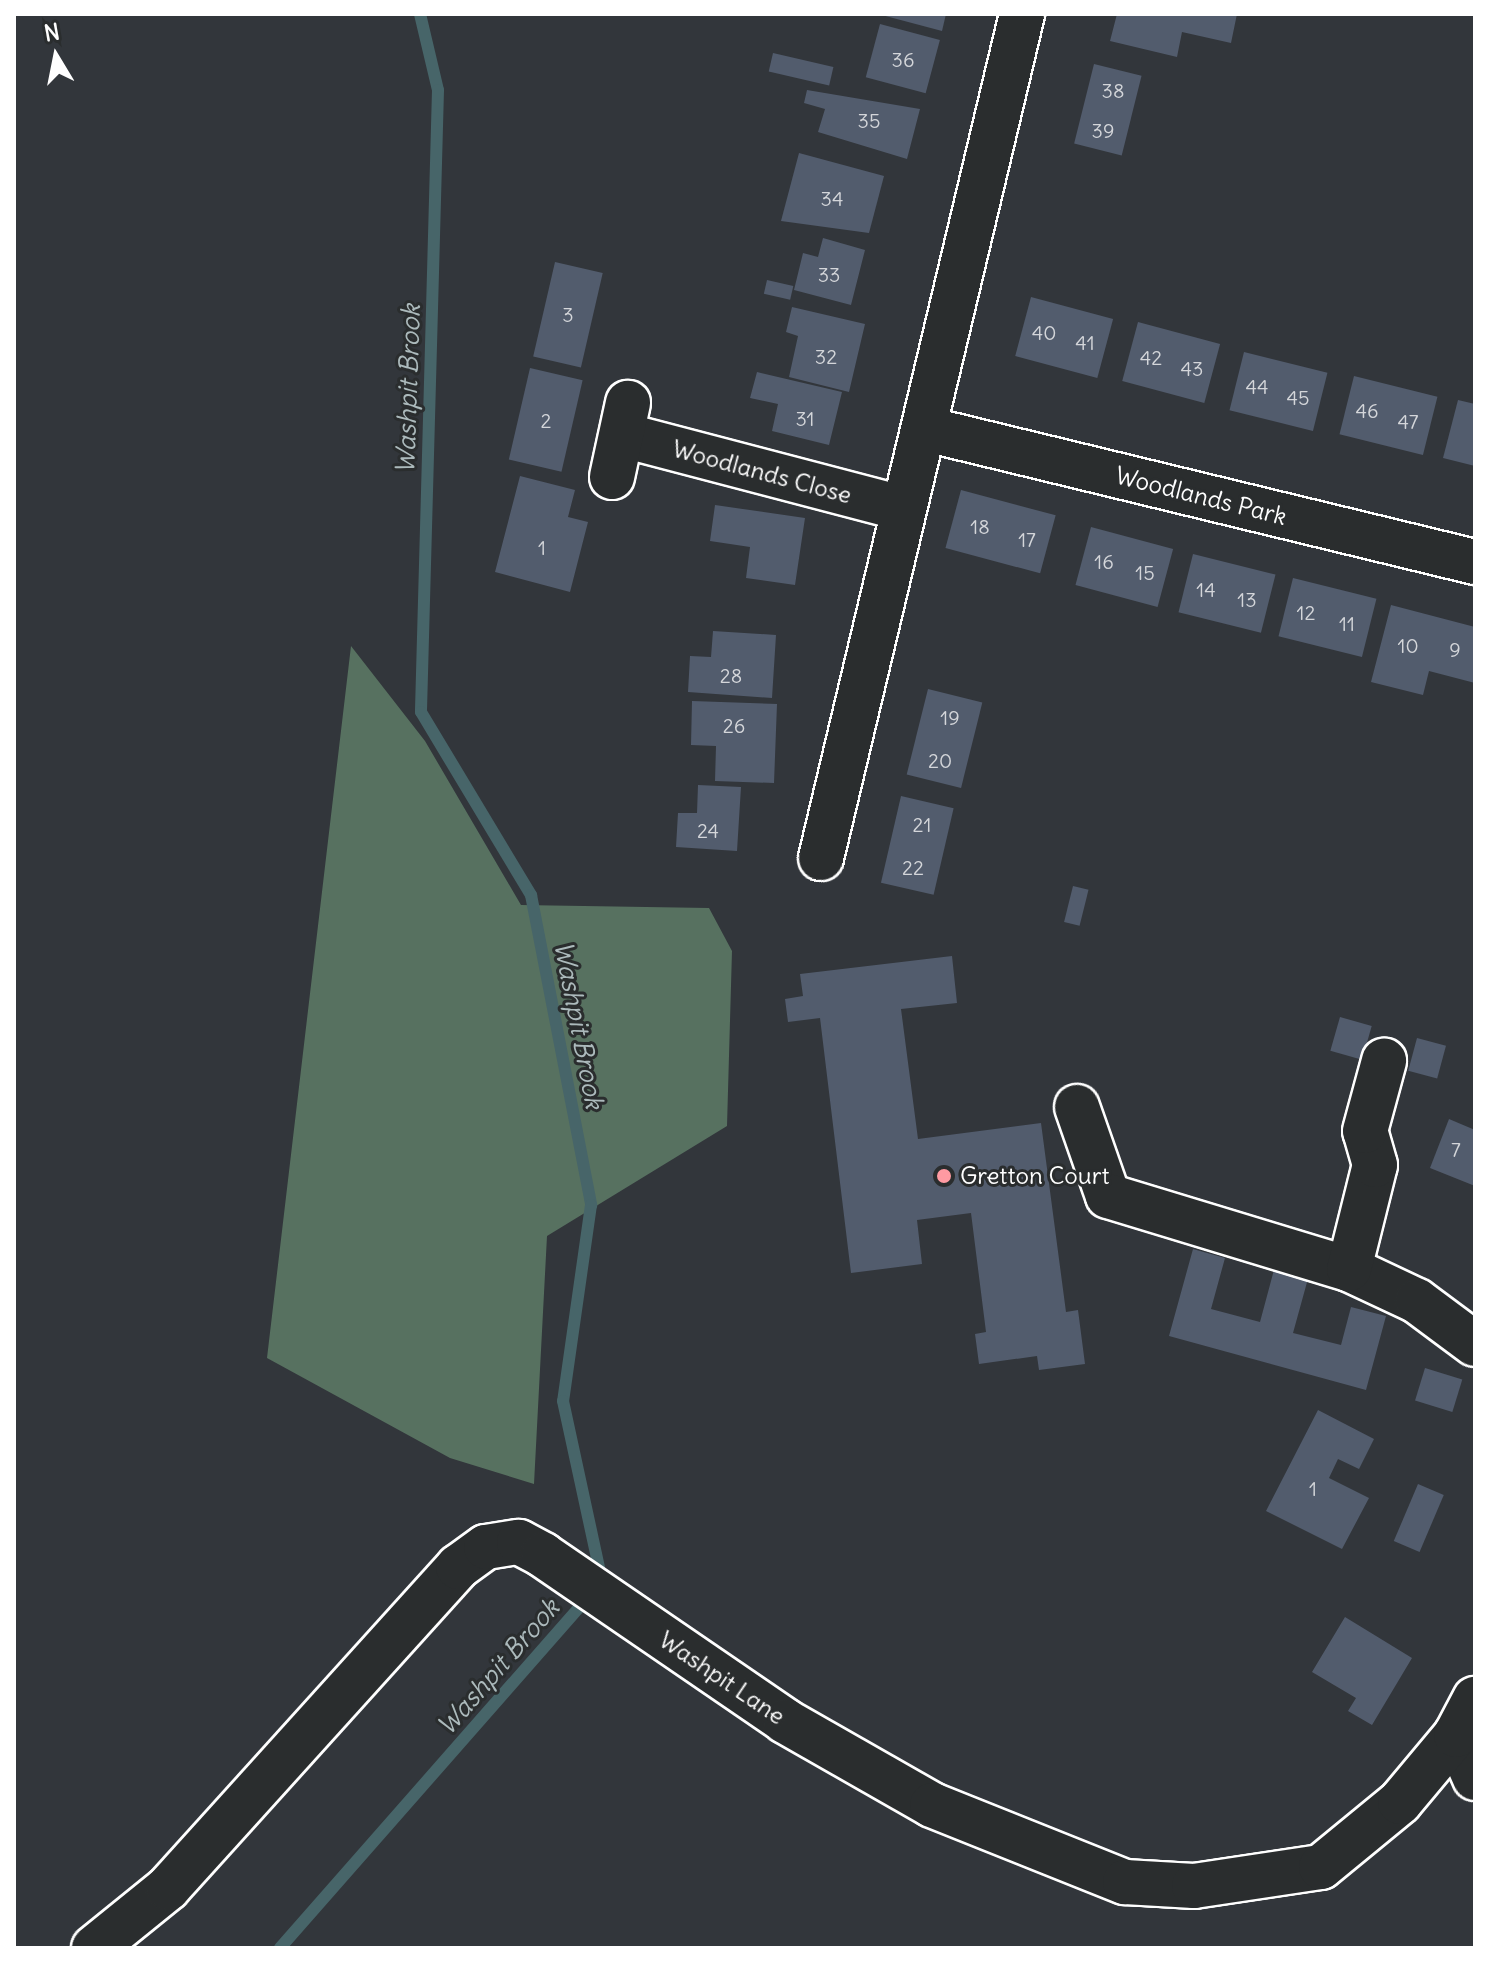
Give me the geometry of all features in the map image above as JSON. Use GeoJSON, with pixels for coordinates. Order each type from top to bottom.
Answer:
{"type":"FeatureCollection","features":[{"type":"Feature","properties":{"kind":"street"},"geometry":{"type":"LineString","coordinates":[[821,858],[901,508],[926,429],[1022,14]]}},
{"type":"Feature","properties":{"kind":"street","name":"Woodlands Close"},"geometry":{"type":"LineString","coordinates":[[612,477],[626,419],[901,508]]}},
{"type":"Feature","properties":{"kind":"street","name":"Woodlands Park"},"geometry":{"type":"LineString","coordinates":[[926,429],[1475,562]]}},
{"type":"Feature","properties":{"kind":"street"},"geometry":{"type":"LineString","coordinates":[[1349,1269],[1375,1165],[1365,1131],[1384,1061]]}},
{"type":"Feature","properties":{"kind":"street"},"geometry":{"type":"LineString","coordinates":[[1077,1107],[1108,1196],[1349,1269],[1417,1301],[1475,1344]]}},
{"type":"Feature","properties":{"kind":"street","name":"Washpit Lane"},"geometry":{"type":"LineString","coordinates":[[94,1948],[168,1888],[458,1567],[486,1547],[519,1542],[593,1588],[785,1721],[932,1805],[1125,1882],[1194,1886],[1321,1867],[1400,1802],[1466,1717]]}},
{"type":"Feature","properties":{"kind":"street"},"geometry":{"type":"LineString","coordinates":[[1466,1717],[1475,1778]]}},
{"type":"Feature","properties":{"kind":"green space"},"geometry":{"type":"Polygon","coordinates":[[[351,646],[425,741],[521,905],[709,908],[732,951],[727,1126],[547,1236],[534,1484],[450,1458],[267,1358],[351,646]]]}},
{"type":"Feature","properties":{"kind":"building"},"geometry":{"type":"Polygon","coordinates":[[[878,14],[946,14],[942,31],[878,14]]]}},
{"type":"Feature","properties":{"kind":"building"},"geometry":{"type":"Polygon","coordinates":[[[1117,14],[1237,14],[1231,43],[1182,32],[1177,57],[1110,41],[1117,14]]]}},
{"type":"Feature","properties":{"kind":"building"},"geometry":{"type":"Polygon","coordinates":[[[880,24],[940,40],[926,93],[866,77],[880,24]]]}},
{"type":"Feature","properties":{"kind":"building"},"geometry":{"type":"Polygon","coordinates":[[[773,53],[833,67],[829,85],[769,72],[773,53]]]}},
{"type":"Feature","properties":{"kind":"building"},"geometry":{"type":"Polygon","coordinates":[[[1094,64],[1142,76],[1122,155],[1074,144],[1094,64]]]}},
{"type":"Feature","properties":{"kind":"building"},"geometry":{"type":"Polygon","coordinates":[[[807,90],[920,109],[907,159],[818,132],[825,109],[804,103],[807,90]]]}},
{"type":"Feature","properties":{"kind":"building"},"geometry":{"type":"Polygon","coordinates":[[[799,153],[884,176],[869,233],[781,221],[799,153]]]}},
{"type":"Feature","properties":{"kind":"building"},"geometry":{"type":"Polygon","coordinates":[[[823,238],[865,250],[851,305],[794,290],[803,253],[818,257],[823,238]]]}},
{"type":"Feature","properties":{"kind":"building"},"geometry":{"type":"Polygon","coordinates":[[[555,262],[603,273],[581,368],[533,357],[555,262]]]}},
{"type":"Feature","properties":{"kind":"building"},"geometry":{"type":"Polygon","coordinates":[[[767,280],[793,286],[790,300],[764,294],[767,280]]]}},
{"type":"Feature","properties":{"kind":"building"},"geometry":{"type":"Polygon","coordinates":[[[1031,297],[1113,319],[1097,378],[1015,356],[1031,297]]]}},
{"type":"Feature","properties":{"kind":"building"},"geometry":{"type":"Polygon","coordinates":[[[792,307],[865,324],[849,392],[789,377],[798,336],[786,332],[792,307]]]}},
{"type":"Feature","properties":{"kind":"building"},"geometry":{"type":"Polygon","coordinates":[[[1138,322],[1220,344],[1204,403],[1122,381],[1138,322]]]}},
{"type":"Feature","properties":{"kind":"building"},"geometry":{"type":"Polygon","coordinates":[[[1244,352],[1327,373],[1313,431],[1229,410],[1244,352]]]}},
{"type":"Feature","properties":{"kind":"building"},"geometry":{"type":"Polygon","coordinates":[[[530,368],[583,380],[561,472],[509,460],[530,368]]]}},
{"type":"Feature","properties":{"kind":"building"},"geometry":{"type":"Polygon","coordinates":[[[757,372],[842,392],[829,445],[772,431],[778,404],[750,398],[757,372]]]}},
{"type":"Feature","properties":{"kind":"building"},"geometry":{"type":"Polygon","coordinates":[[[1354,376],[1437,397],[1423,455],[1339,434],[1354,376]]]}},
{"type":"Feature","properties":{"kind":"building"},"geometry":{"type":"Polygon","coordinates":[[[1458,400],[1475,404],[1475,466],[1443,458],[1458,400]]]}},
{"type":"Feature","properties":{"kind":"building"},"geometry":{"type":"Polygon","coordinates":[[[520,476],[575,490],[568,517],[588,522],[570,592],[495,572],[520,476]]]}},
{"type":"Feature","properties":{"kind":"building"},"geometry":{"type":"Polygon","coordinates":[[[961,490],[1056,515],[1040,573],[945,548],[961,490]]]}},
{"type":"Feature","properties":{"kind":"building"},"geometry":{"type":"Polygon","coordinates":[[[715,505],[805,518],[795,585],[746,578],[750,547],[710,541],[715,505]]]}},
{"type":"Feature","properties":{"kind":"building"},"geometry":{"type":"Polygon","coordinates":[[[1091,527],[1173,549],[1158,607],[1075,585],[1091,527]]]}},
{"type":"Feature","properties":{"kind":"building"},"geometry":{"type":"Polygon","coordinates":[[[1193,554],[1275,575],[1261,633],[1178,612],[1193,554]]]}},
{"type":"Feature","properties":{"kind":"building"},"geometry":{"type":"Polygon","coordinates":[[[1293,578],[1376,599],[1362,657],[1278,636],[1293,578]]]}},
{"type":"Feature","properties":{"kind":"building"},"geometry":{"type":"Polygon","coordinates":[[[1391,605],[1475,627],[1475,683],[1429,671],[1423,695],[1371,682],[1391,605]]]}},
{"type":"Feature","properties":{"kind":"building"},"geometry":{"type":"Polygon","coordinates":[[[713,631],[776,635],[772,698],[688,692],[690,656],[711,657],[713,631]]]}},
{"type":"Feature","properties":{"kind":"building"},"geometry":{"type":"Polygon","coordinates":[[[928,689],[982,703],[961,788],[907,774],[928,689]]]}},
{"type":"Feature","properties":{"kind":"building"},"geometry":{"type":"Polygon","coordinates":[[[692,701],[777,704],[774,783],[715,781],[716,746],[691,745],[692,701]]]}},
{"type":"Feature","properties":{"kind":"building"},"geometry":{"type":"Polygon","coordinates":[[[698,785],[741,787],[737,851],[676,847],[678,813],[697,813],[698,785]]]}},
{"type":"Feature","properties":{"kind":"building"},"geometry":{"type":"Polygon","coordinates":[[[901,796],[954,808],[934,895],[881,883],[901,796]]]}},
{"type":"Feature","properties":{"kind":"building"},"geometry":{"type":"Polygon","coordinates":[[[1073,886],[1089,890],[1080,926],[1064,922],[1073,886]]]}},
{"type":"Feature","properties":{"kind":"building","name":"Gretton Court"},"geometry":{"type":"Polygon","coordinates":[[[952,956],[957,1003],[901,1009],[918,1139],[1041,1123],[1066,1312],[1078,1310],[1085,1364],[1039,1370],[1037,1356],[979,1364],[975,1334],[986,1332],[971,1213],[917,1220],[922,1264],[851,1273],[820,1018],[788,1022],[785,999],[803,996],[800,974],[952,956]]]}},
{"type":"Feature","properties":{"kind":"building"},"geometry":{"type":"Polygon","coordinates":[[[1340,1017],[1372,1026],[1362,1060],[1330,1051],[1340,1017]]]}},
{"type":"Feature","properties":{"kind":"building"},"geometry":{"type":"Polygon","coordinates":[[[1417,1038],[1446,1046],[1437,1079],[1408,1071],[1417,1038]]]}},
{"type":"Feature","properties":{"kind":"building"},"geometry":{"type":"Polygon","coordinates":[[[1449,1119],[1475,1130],[1475,1186],[1430,1168],[1449,1119]]]}},
{"type":"Feature","properties":{"kind":"building"},"geometry":{"type":"Polygon","coordinates":[[[1193,1249],[1225,1258],[1211,1309],[1260,1322],[1275,1266],[1309,1275],[1293,1333],[1341,1345],[1351,1307],[1386,1316],[1366,1390],[1169,1336],[1193,1249]]]}},
{"type":"Feature","properties":{"kind":"building"},"geometry":{"type":"Polygon","coordinates":[[[1425,1368],[1462,1379],[1452,1412],[1415,1401],[1425,1368]]]}},
{"type":"Feature","properties":{"kind":"building"},"geometry":{"type":"Polygon","coordinates":[[[1318,1410],[1374,1439],[1359,1469],[1338,1459],[1329,1478],[1369,1498],[1342,1549],[1266,1511],[1318,1410]]]}},
{"type":"Feature","properties":{"kind":"building"},"geometry":{"type":"Polygon","coordinates":[[[1418,1484],[1444,1495],[1420,1552],[1394,1541],[1418,1484]]]}},
{"type":"Feature","properties":{"kind":"building"},"geometry":{"type":"Polygon","coordinates":[[[1345,1617],[1412,1658],[1372,1725],[1348,1711],[1356,1698],[1312,1672],[1345,1617]]]}},
{"type":"Feature","properties":{"kind":"waterway","name":"Washpit Brook"},"geometry":{"type":"LineString","coordinates":[[420,14],[438,90],[421,712],[531,895],[591,1205],[563,1401],[602,1582]]}},
{"type":"Feature","properties":{"kind":"waterway","name":"Washpit Brook"},"geometry":{"type":"LineString","coordinates":[[280,1948],[589,1596]]}},
{"type":"Feature","properties":{"kind":"place","name":"Gretton Court"},"geometry":{"type":"Point","coordinates":[944,1176]}}]}
